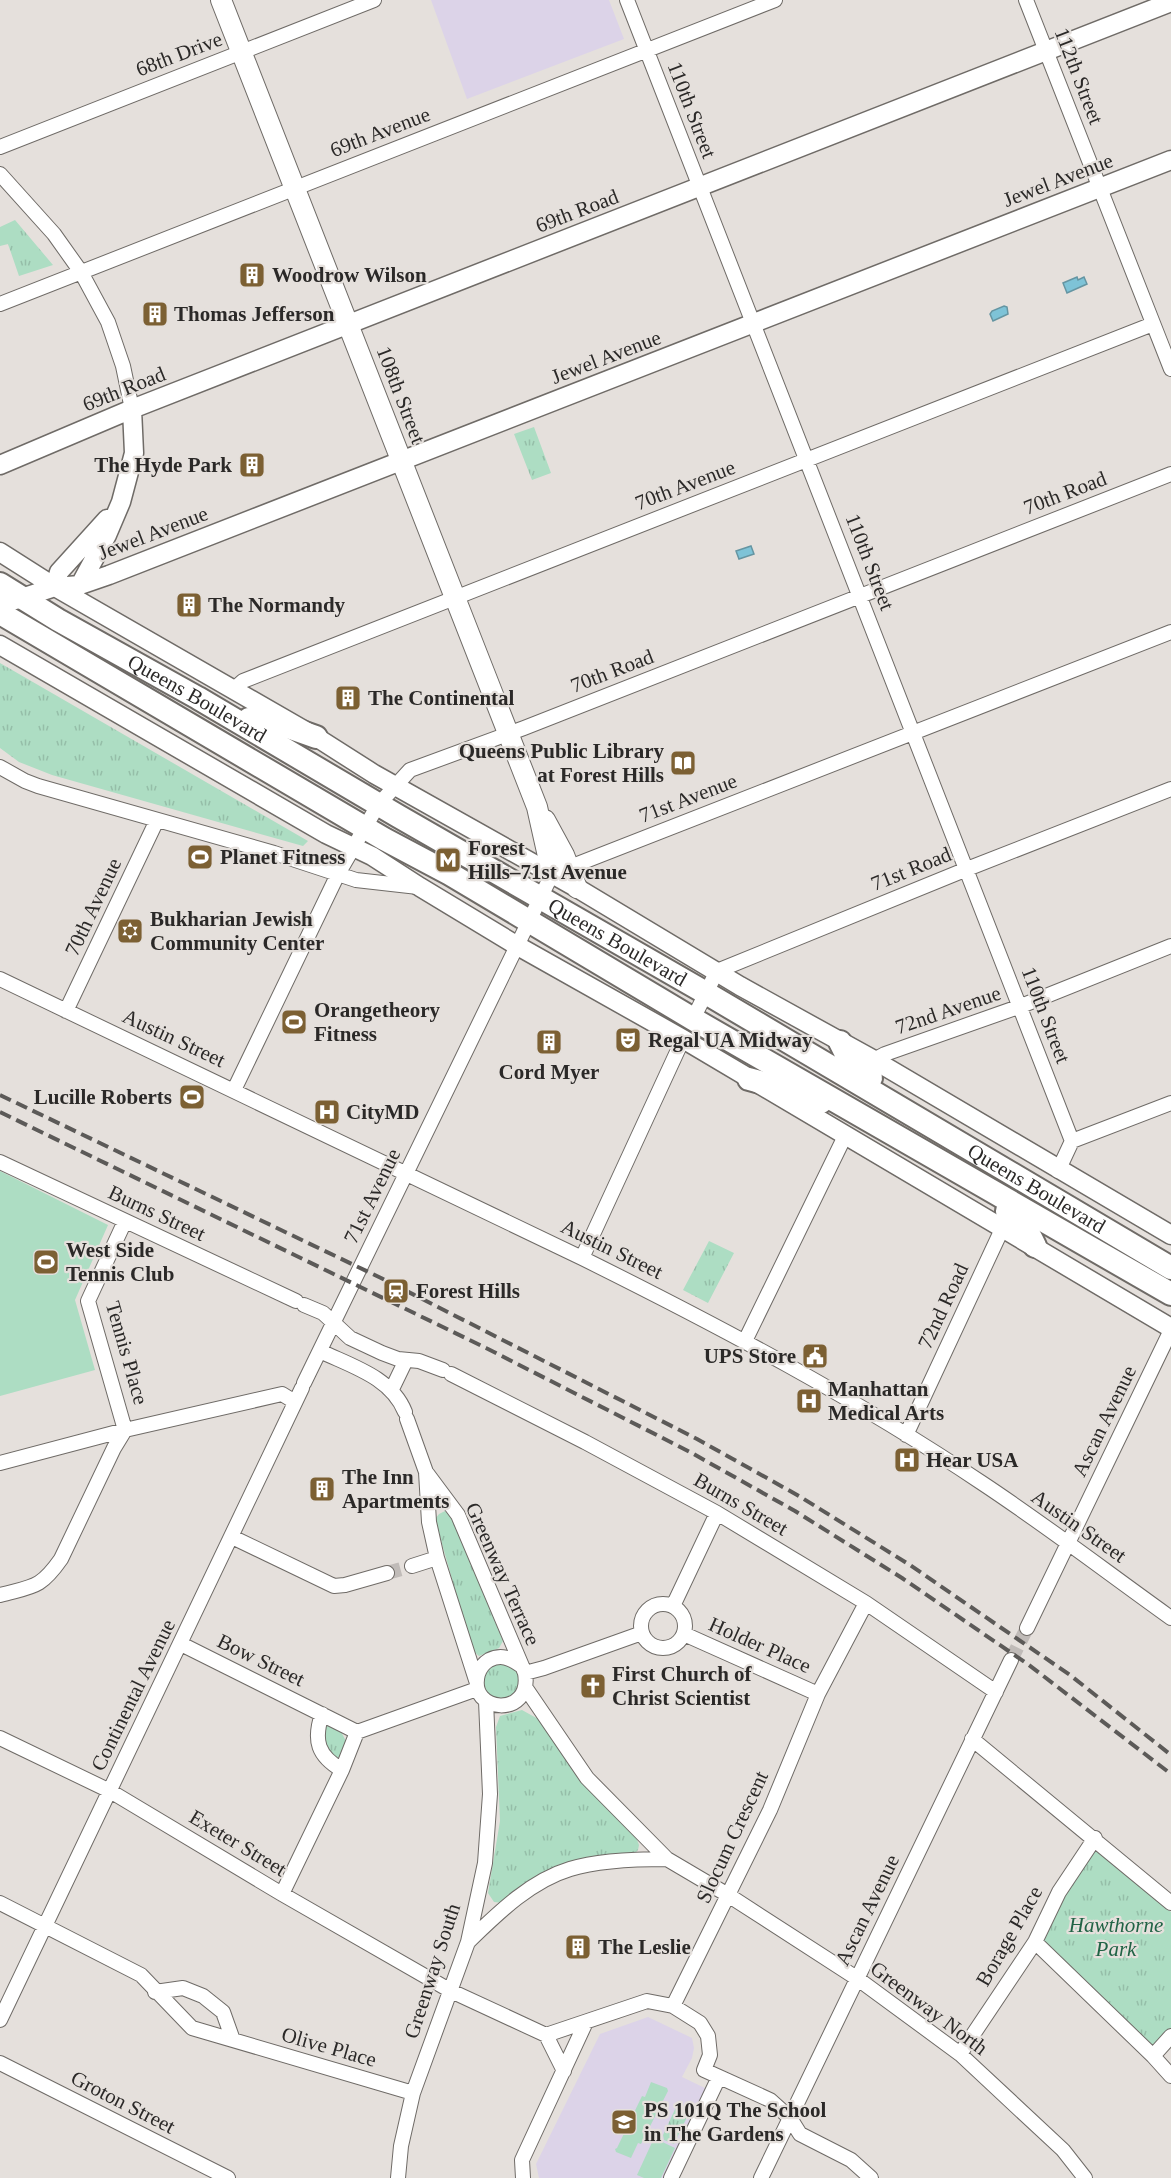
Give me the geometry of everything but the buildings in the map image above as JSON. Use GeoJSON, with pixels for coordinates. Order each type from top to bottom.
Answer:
{"type":"FeatureCollection","features":[{"type":"Feature","properties":{"kind":"main road","name":"108th Street"},"geometry":{"type":"LineString","coordinates":[[221,0],[509,734],[560,871],[577,888]]}},
{"type":"Feature","properties":{"kind":"main road","name":"Queens Boulevard"},"geometry":{"type":"LineString","coordinates":[[0,584],[58,620],[706,993],[1171,1268]]}},
{"type":"Feature","properties":{"kind":"main road","name":"Queens Boulevard"},"geometry":{"type":"LineString","coordinates":[[0,613],[528,921],[688,1029],[851,1111],[1171,1294]]}},
{"type":"Feature","properties":{"kind":"main road"},"geometry":{"type":"LineString","coordinates":[[209,705],[275,728],[285,726],[316,737]]}},
{"type":"Feature","properties":{"kind":"main road"},"geometry":{"type":"LineString","coordinates":[[840,1042],[852,1066],[901,1098],[942,1131]]}},
{"type":"Feature","properties":{"kind":"main road"},"geometry":{"type":"LineString","coordinates":[[749,1079],[767,1084],[786,1095],[798,1095],[851,1111]]}},
{"type":"Feature","properties":{"kind":"main road"},"geometry":{"type":"LineString","coordinates":[[958,1173],[1022,1223],[1030,1233],[1035,1246]]}},
{"type":"Feature","properties":{"kind":"street","name":"68th Drive"},"geometry":{"type":"LineString","coordinates":[[0,147],[374,0]]}},
{"type":"Feature","properties":{"kind":"street","name":"110th Street"},"geometry":{"type":"LineString","coordinates":[[627,0],[1072,1141]]}},
{"type":"Feature","properties":{"kind":"street","name":"69th Avenue"},"geometry":{"type":"LineString","coordinates":[[0,304],[775,0]]}},
{"type":"Feature","properties":{"kind":"street","name":"112th Street"},"geometry":{"type":"LineString","coordinates":[[1026,0],[1171,369]]}},
{"type":"Feature","properties":{"kind":"street","name":"69th Road"},"geometry":{"type":"LineString","coordinates":[[0,465],[132,409],[1171,2]]}},
{"type":"Feature","properties":{"kind":"street","name":"Jewel Avenue"},"geometry":{"type":"LineString","coordinates":[[0,604],[55,587],[80,585],[1171,160]]}},
{"type":"Feature","properties":{"kind":"street"},"geometry":{"type":"LineString","coordinates":[[0,174],[54,234],[81,272],[108,322],[123,366],[132,409],[134,453],[121,502],[107,535],[80,585]]}},
{"type":"Feature","properties":{"kind":"street","name":"70th Avenue"},"geometry":{"type":"LineString","coordinates":[[234,689],[243,681],[1153,324]]}},
{"type":"Feature","properties":{"kind":"street","name":"70th Road"},"geometry":{"type":"LineString","coordinates":[[234,1090],[338,874],[378,805],[410,770],[509,734],[1171,474]]}},
{"type":"Feature","properties":{"kind":"street"},"geometry":{"type":"LineString","coordinates":[[55,587],[59,572],[121,502]]}},
{"type":"Feature","properties":{"kind":"street","name":"Queens Boulevard"},"geometry":{"type":"LineString","coordinates":[[0,552],[55,587],[316,737],[394,786],[560,871]]}},
{"type":"Feature","properties":{"kind":"street","name":"71st Avenue"},"geometry":{"type":"LineString","coordinates":[[320,1351],[540,897],[560,871],[1171,632]]}},
{"type":"Feature","properties":{"kind":"street","name":"Queens Boulevard"},"geometry":{"type":"LineString","coordinates":[[0,645],[326,834],[372,856],[516,945],[688,1029],[749,1079],[1003,1227],[1171,1329]]}},
{"type":"Feature","properties":{"kind":"street","name":"Queens Boulevard"},"geometry":{"type":"LineString","coordinates":[[0,767],[38,786],[274,853],[356,880],[420,887]]}},
{"type":"Feature","properties":{"kind":"street","name":"71st Road"},"geometry":{"type":"LineString","coordinates":[[717,971],[1171,789]]}},
{"type":"Feature","properties":{"kind":"street","name":"70th Avenue"},"geometry":{"type":"LineString","coordinates":[[66,1011],[157,820]]}},
{"type":"Feature","properties":{"kind":"street","name":"Queens Boulevard"},"geometry":{"type":"LineString","coordinates":[[577,888],[1171,1235]]}},
{"type":"Feature","properties":{"kind":"street","name":"72nd Avenue"},"geometry":{"type":"LineString","coordinates":[[874,1060],[885,1054],[1021,1006],[1171,946]]}},
{"type":"Feature","properties":{"kind":"street"},"geometry":{"type":"LineString","coordinates":[[582,1258],[717,971]]}},
{"type":"Feature","properties":{"kind":"street","name":"Austin Street"},"geometry":{"type":"LineString","coordinates":[[0,979],[582,1258],[744,1341],[826,1386],[982,1483],[1171,1618]]}},
{"type":"Feature","properties":{"kind":"street"},"geometry":{"type":"LineString","coordinates":[[1058,1171],[1072,1141],[1171,1103]]}},
{"type":"Feature","properties":{"kind":"street"},"geometry":{"type":"LineString","coordinates":[[744,1341],[845,1136]]}},
{"type":"Feature","properties":{"kind":"street","name":"Burns Street"},"geometry":{"type":"LineString","coordinates":[[0,1162],[322,1313],[350,1338],[391,1357],[419,1361],[447,1372],[623,1461],[717,1513],[866,1603],[996,1692]]}},
{"type":"Feature","properties":{"kind":"street","name":"Tennis Place"},"geometry":{"type":"LineString","coordinates":[[0,1595],[39,1584],[49,1576],[61,1559],[114,1448],[126,1430],[88,1301],[124,1221]]}},
{"type":"Feature","properties":{"kind":"street","name":"72nd Road"},"geometry":{"type":"LineString","coordinates":[[906,1436],[1003,1227]]}},
{"type":"Feature","properties":{"kind":"street","name":"Ascan Avenue"},"geometry":{"type":"LineString","coordinates":[[1026,1628],[1171,1329]]}},
{"type":"Feature","properties":{"kind":"street"},"geometry":{"type":"LineString","coordinates":[[320,1351],[392,1389],[406,1360]]}},
{"type":"Feature","properties":{"kind":"street","name":"Continental Avenue"},"geometry":{"type":"LineString","coordinates":[[0,2020],[320,1351]]}},
{"type":"Feature","properties":{"kind":"street","name":"Greenway Terrace"},"geometry":{"type":"LineString","coordinates":[[392,1389],[406,1415],[426,1472],[429,1522],[437,1558],[477,1685]]}},
{"type":"Feature","properties":{"kind":"street"},"geometry":{"type":"LineString","coordinates":[[0,1463],[126,1430],[282,1394],[295,1402]]}},
{"type":"Feature","properties":{"kind":"street","name":"Greenway Terrace"},"geometry":{"type":"LineString","coordinates":[[426,1472],[458,1515],[522,1669]]}},
{"type":"Feature","properties":{"kind":"street"},"geometry":{"type":"LineString","coordinates":[[673,1606],[717,1513]]}},
{"type":"Feature","properties":{"kind":"street"},"geometry":{"type":"LineString","coordinates":[[232,1537],[334,1586],[387,1573]]}},
{"type":"Feature","properties":{"kind":"street"},"geometry":{"type":"LineString","coordinates":[[412,1566],[437,1558]]}},
{"type":"Feature","properties":{"kind":"street"},"geometry":{"type":"LineString","coordinates":[[663,1603],[673,1606],[684,1618],[686,1626],[684,1634],[679,1642],[671,1647],[653,1646],[646,1641],[642,1633],[641,1623],[645,1613],[653,1606],[663,1603]]}},
{"type":"Feature","properties":{"kind":"street","name":"Slocum Crescent"},"geometry":{"type":"LineString","coordinates":[[673,2006],[770,1810],[818,1694],[866,1603]]}},
{"type":"Feature","properties":{"kind":"street"},"geometry":{"type":"LineString","coordinates":[[522,1669],[544,1668],[642,1633]]}},
{"type":"Feature","properties":{"kind":"street","name":"Holder Place"},"geometry":{"type":"LineString","coordinates":[[684,1634],[818,1694]]}},
{"type":"Feature","properties":{"kind":"street","name":"Bow Street"},"geometry":{"type":"LineString","coordinates":[[181,1644],[357,1732]]}},
{"type":"Feature","properties":{"kind":"street"},"geometry":{"type":"LineString","coordinates":[[525,1687],[520,1698],[509,1705],[497,1706],[486,1701],[477,1685],[479,1669],[487,1660],[498,1656],[510,1658],[522,1669],[525,1687],[588,1778],[612,1805],[667,1860],[728,1895]]}},
{"type":"Feature","properties":{"kind":"street","name":"Ascan Avenue"},"geometry":{"type":"LineString","coordinates":[[761,2178],[1011,1660]]}},
{"type":"Feature","properties":{"kind":"street"},"geometry":{"type":"LineString","coordinates":[[282,1894],[342,1770],[357,1732],[477,1685]]}},
{"type":"Feature","properties":{"kind":"street","name":"Greenway South"},"geometry":{"type":"LineString","coordinates":[[398,2178],[401,2146],[413,2093],[468,1942],[485,1863],[490,1794],[486,1701]]}},
{"type":"Feature","properties":{"kind":"street"},"geometry":{"type":"LineString","coordinates":[[322,1714],[317,1727],[320,1749],[330,1763],[342,1770]]}},
{"type":"Feature","properties":{"kind":"street","name":"Exeter Street"},"geometry":{"type":"LineString","coordinates":[[0,1738],[110,1791],[282,1894],[451,1991]]}},
{"type":"Feature","properties":{"kind":"street"},"geometry":{"type":"LineString","coordinates":[[972,1739],[1171,1902]]}},
{"type":"Feature","properties":{"kind":"street","name":"Borage Place"},"geometry":{"type":"LineString","coordinates":[[960,2054],[1035,1942],[1059,1892],[1095,1838]]}},
{"type":"Feature","properties":{"kind":"street"},"geometry":{"type":"LineString","coordinates":[[468,1942],[522,1895],[559,1873],[587,1865],[667,1860]]}},
{"type":"Feature","properties":{"kind":"street","name":"Greenway North"},"geometry":{"type":"LineString","coordinates":[[728,1895],[858,1979],[960,2054],[1063,2150],[1085,2178]]}},
{"type":"Feature","properties":{"kind":"street","name":"Olive Place"},"geometry":{"type":"LineString","coordinates":[[0,1903],[141,1975],[192,2028],[413,2093]]}},
{"type":"Feature","properties":{"kind":"street"},"geometry":{"type":"LineString","coordinates":[[1035,1942],[1171,2076]]}},
{"type":"Feature","properties":{"kind":"street"},"geometry":{"type":"LineString","coordinates":[[156,1992],[183,1988],[203,1996],[223,2012],[232,2040]]}},
{"type":"Feature","properties":{"kind":"street"},"geometry":{"type":"LineString","coordinates":[[451,1991],[546,2035],[564,2071]]}},
{"type":"Feature","properties":{"kind":"street"},"geometry":{"type":"LineString","coordinates":[[546,2035],[647,2001],[673,2006],[700,2023],[708,2036],[710,2055],[704,2070],[770,2100],[789,2118],[800,2134],[851,2160],[871,2178]]}},
{"type":"Feature","properties":{"kind":"street"},"geometry":{"type":"LineString","coordinates":[[523,2178],[522,2160],[586,2022]]}},
{"type":"Feature","properties":{"kind":"street"},"geometry":{"type":"LineString","coordinates":[[1153,2056],[1171,2036]]}},
{"type":"Feature","properties":{"kind":"street","name":"Groton Street"},"geometry":{"type":"LineString","coordinates":[[0,2064],[228,2178]]}},
{"type":"Feature","properties":{"kind":"street"},"geometry":{"type":"LineString","coordinates":[[671,2178],[719,2077]]}},
{"type":"Feature","properties":{"kind":"shaded area"},"geometry":{"type":"Polygon","coordinates":[[[431,0],[609,0],[624,39],[467,99],[431,0]]]}},
{"type":"Feature","properties":{"kind":"shaded area","name":"PS 101Q The School in The Gardens"},"geometry":{"type":"Polygon","coordinates":[[[648,2017],[692,2038],[694,2048],[692,2058],[682,2077],[707,2089],[663,2178],[539,2178],[536,2164],[600,2034],[648,2017]]]}},
{"type":"Feature","properties":{"kind":"green space"},"geometry":{"type":"Polygon","coordinates":[[[15,220],[53,265],[19,276],[8,244],[0,246],[0,227],[15,220]]]}},
{"type":"Feature","properties":{"kind":"green space"},"geometry":{"type":"Polygon","coordinates":[[[534,427],[551,473],[532,480],[514,434],[534,427]]]}},
{"type":"Feature","properties":{"kind":"green space"},"geometry":{"type":"Polygon","coordinates":[[[0,663],[308,841],[303,846],[52,775],[19,762],[0,748],[0,663]]]}},
{"type":"Feature","properties":{"kind":"green space","name":"West Side Tennis Club"},"geometry":{"type":"Polygon","coordinates":[[[0,1171],[108,1225],[75,1300],[95,1370],[0,1396],[0,1171]]]}},
{"type":"Feature","properties":{"kind":"green space"},"geometry":{"type":"Polygon","coordinates":[[[709,1241],[734,1253],[708,1303],[683,1290],[709,1241]]]}},
{"type":"Feature","properties":{"kind":"green space"},"geometry":{"type":"Polygon","coordinates":[[[445,1511],[453,1520],[503,1641],[499,1648],[479,1656],[472,1650],[435,1519],[445,1511]]]}},
{"type":"Feature","properties":{"kind":"green space"},"geometry":{"type":"Polygon","coordinates":[[[501,1662],[514,1668],[520,1681],[514,1694],[501,1700],[488,1694],[482,1681],[488,1668],[501,1662]]]}},
{"type":"Feature","properties":{"kind":"green space"},"geometry":{"type":"Polygon","coordinates":[[[522,1710],[540,1720],[583,1784],[636,1837],[639,1845],[638,1850],[632,1856],[606,1857],[503,1903],[494,1902],[488,1893],[500,1821],[496,1727],[500,1716],[522,1710]]]}},
{"type":"Feature","properties":{"kind":"green space"},"geometry":{"type":"Polygon","coordinates":[[[332,1723],[338,1726],[347,1743],[342,1757],[334,1758],[322,1741],[325,1724],[332,1723]]]}},
{"type":"Feature","properties":{"kind":"green space","name":"Hawthorne Park"},"geometry":{"type":"Polygon","coordinates":[[[1099,1850],[1171,1912],[1171,2030],[1153,2046],[1150,2046],[1041,1940],[1053,1912],[1094,1851],[1099,1850]]]}},
{"type":"Feature","properties":{"kind":"green space"},"geometry":{"type":"Polygon","coordinates":[[[651,2082],[667,2088],[668,2091],[641,2144],[638,2143],[631,2158],[616,2152],[615,2149],[642,2096],[645,2097],[651,2082]]]}},
{"type":"Feature","properties":{"kind":"green space"},"geometry":{"type":"Polygon","coordinates":[[[677,2105],[690,2111],[674,2144],[664,2140],[663,2135],[677,2105]]]}},
{"type":"Feature","properties":{"kind":"green space"},"geometry":{"type":"Polygon","coordinates":[[[654,2138],[675,2148],[661,2178],[644,2178],[637,2175],[654,2138]]]}},
{"type":"Feature","properties":{"kind":"water"},"geometry":{"type":"Polygon","coordinates":[[[1077,277],[1078,280],[1084,277],[1087,284],[1067,293],[1063,283],[1077,277]]]}},
{"type":"Feature","properties":{"kind":"water"},"geometry":{"type":"Polygon","coordinates":[[[1007,307],[1008,314],[993,321],[990,314],[992,311],[1007,307]]]}},
{"type":"Feature","properties":{"kind":"water"},"geometry":{"type":"Polygon","coordinates":[[[751,546],[754,554],[739,559],[736,551],[751,546]]]}},
{"type":"Feature","properties":{"kind":"tunnel"},"geometry":{"type":"LineString","coordinates":[[387,1573],[412,1566]]}},
{"type":"Feature","properties":{"kind":"tunnel"},"geometry":{"type":"LineString","coordinates":[[1011,1660],[1027,1628]]}},
{"type":"Feature","properties":{"kind":"railway"},"geometry":{"type":"LineString","coordinates":[[0,1095],[381,1278],[697,1439],[799,1496],[910,1565],[1070,1675],[1171,1755]]}},
{"type":"Feature","properties":{"kind":"railway"},"geometry":{"type":"LineString","coordinates":[[0,1112],[486,1348],[690,1452],[795,1511],[902,1578],[1029,1665],[1171,1774]]}},
{"type":"Feature","properties":{"kind":"place","name":"Woodrow Wilson"},"geometry":{"type":"Point","coordinates":[252,275]}},
{"type":"Feature","properties":{"kind":"place","name":"Thomas Jefferson"},"geometry":{"type":"Point","coordinates":[155,314]}},
{"type":"Feature","properties":{"kind":"place","name":"The Hyde Park"},"geometry":{"type":"Point","coordinates":[252,465]}},
{"type":"Feature","properties":{"kind":"place","name":"The Normandy"},"geometry":{"type":"Point","coordinates":[189,605]}},
{"type":"Feature","properties":{"kind":"place","name":"The Continental"},"geometry":{"type":"Point","coordinates":[348,698]}},
{"type":"Feature","properties":{"kind":"place","name":"Queens Public Library at Forest Hills"},"geometry":{"type":"Point","coordinates":[683,763]}},
{"type":"Feature","properties":{"kind":"place","name":"Planet Fitness"},"geometry":{"type":"Point","coordinates":[200,857]}},
{"type":"Feature","properties":{"kind":"place","name":"Forest Hills–71st Avenue"},"geometry":{"type":"Point","coordinates":[448,860]}},
{"type":"Feature","properties":{"kind":"place","name":"Bukharian Jewish Community Center"},"geometry":{"type":"Point","coordinates":[130,931]}},
{"type":"Feature","properties":{"kind":"place","name":"Orangetheory Fitness"},"geometry":{"type":"Point","coordinates":[294,1022]}},
{"type":"Feature","properties":{"kind":"place","name":"Regal UA Midway"},"geometry":{"type":"Point","coordinates":[628,1040]}},
{"type":"Feature","properties":{"kind":"place","name":"Cord Myer"},"geometry":{"type":"Point","coordinates":[549,1042]}},
{"type":"Feature","properties":{"kind":"place","name":"Lucille Roberts"},"geometry":{"type":"Point","coordinates":[192,1097]}},
{"type":"Feature","properties":{"kind":"place","name":"CityMD"},"geometry":{"type":"Point","coordinates":[327,1112]}},
{"type":"Feature","properties":{"kind":"place","name":"West Side Tennis Club"},"geometry":{"type":"Point","coordinates":[46,1262]}},
{"type":"Feature","properties":{"kind":"place","name":"Forest Hills"},"geometry":{"type":"Point","coordinates":[396,1291]}},
{"type":"Feature","properties":{"kind":"place","name":"UPS Store"},"geometry":{"type":"Point","coordinates":[815,1356]}},
{"type":"Feature","properties":{"kind":"place","name":"Manhattan Medical Arts"},"geometry":{"type":"Point","coordinates":[809,1401]}},
{"type":"Feature","properties":{"kind":"place","name":"Hear USA"},"geometry":{"type":"Point","coordinates":[907,1460]}},
{"type":"Feature","properties":{"kind":"place","name":"The Inn Apartments"},"geometry":{"type":"Point","coordinates":[322,1489]}},
{"type":"Feature","properties":{"kind":"place","name":"First Church of Christ Scientist"},"geometry":{"type":"Point","coordinates":[593,1686]}},
{"type":"Feature","properties":{"kind":"place","name":"The Leslie"},"geometry":{"type":"Point","coordinates":[578,1947]}},
{"type":"Feature","properties":{"kind":"place","name":"PS 101Q The School in The Gardens"},"geometry":{"type":"Point","coordinates":[624,2122]}}]}
